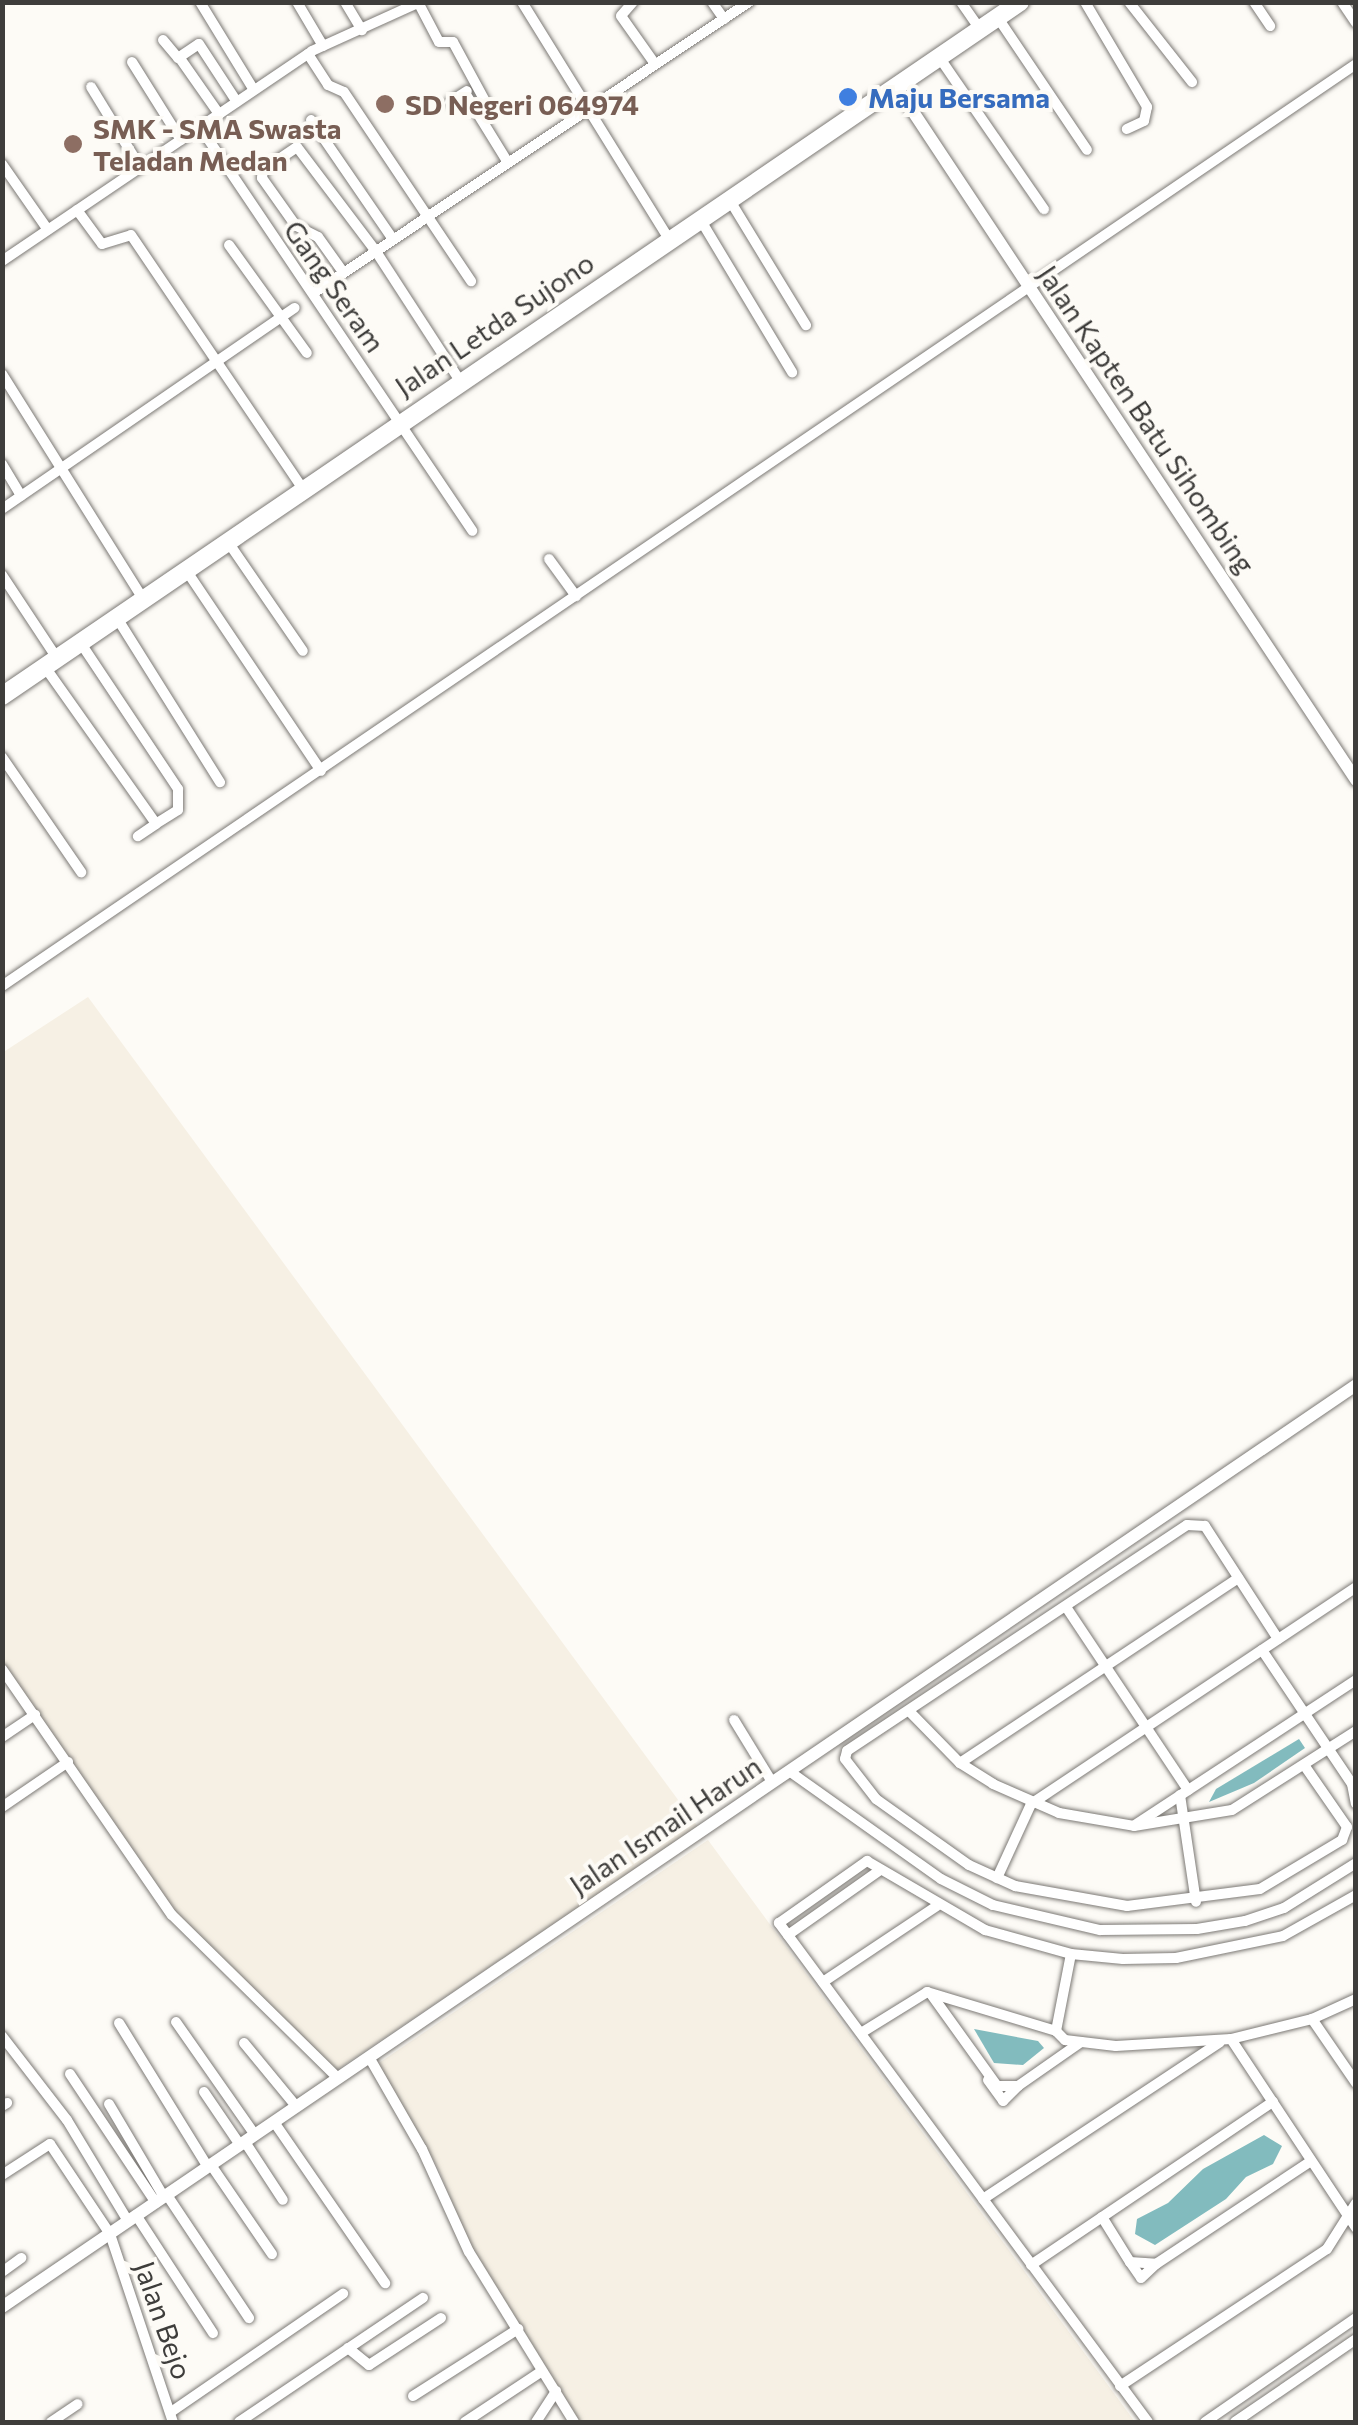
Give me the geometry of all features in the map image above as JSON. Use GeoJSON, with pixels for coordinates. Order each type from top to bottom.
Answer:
{"type":"FeatureCollection","features":[{"type":"Feature","properties":{"kind":"highway","name":"Jalan Letda Sujono"},"geometry":{"type":"LineString","coordinates":[[2,696],[1020,2]]}},
{"type":"Feature","properties":{"kind":"street"},"geometry":{"type":"LineString","coordinates":[[200,2],[254,90]]}},
{"type":"Feature","properties":{"kind":"street"},"geometry":{"type":"LineString","coordinates":[[297,2],[323,46]]}},
{"type":"Feature","properties":{"kind":"street"},"geometry":{"type":"LineString","coordinates":[[344,2],[362,30]]}},
{"type":"Feature","properties":{"kind":"street"},"geometry":{"type":"LineString","coordinates":[[522,2],[669,238]]}},
{"type":"Feature","properties":{"kind":"street"},"geometry":{"type":"LineString","coordinates":[[632,2],[621,16],[654,64]]}},
{"type":"Feature","properties":{"kind":"street"},"geometry":{"type":"LineString","coordinates":[[712,2],[724,19]]}},
{"type":"Feature","properties":{"kind":"street"},"geometry":{"type":"LineString","coordinates":[[315,292],[507,160],[749,2]]}},
{"type":"Feature","properties":{"kind":"street"},"geometry":{"type":"LineString","coordinates":[[962,2],[980,30]]}},
{"type":"Feature","properties":{"kind":"street"},"geometry":{"type":"LineString","coordinates":[[1085,2],[1147,107],[1144,121],[1127,129]]}},
{"type":"Feature","properties":{"kind":"street"},"geometry":{"type":"LineString","coordinates":[[1129,2],[1192,82]]}},
{"type":"Feature","properties":{"kind":"street"},"geometry":{"type":"LineString","coordinates":[[1254,2],[1270,26]]}},
{"type":"Feature","properties":{"kind":"street"},"geometry":{"type":"LineString","coordinates":[[1342,2],[1356,24]]}},
{"type":"Feature","properties":{"kind":"street"},"geometry":{"type":"LineString","coordinates":[[5,255],[308,54],[419,3],[439,42],[453,42],[491,112]]}},
{"type":"Feature","properties":{"kind":"street"},"geometry":{"type":"LineString","coordinates":[[998,18],[1086,150]]}},
{"type":"Feature","properties":{"kind":"street"},"geometry":{"type":"LineString","coordinates":[[163,40],[180,56],[219,114]]}},
{"type":"Feature","properties":{"kind":"street"},"geometry":{"type":"LineString","coordinates":[[180,56],[199,44],[236,102]]}},
{"type":"Feature","properties":{"kind":"street"},"geometry":{"type":"LineString","coordinates":[[308,54],[328,85],[344,92],[471,281]]}},
{"type":"Feature","properties":{"kind":"street"},"geometry":{"type":"LineString","coordinates":[[940,57],[1044,209]]}},
{"type":"Feature","properties":{"kind":"street"},"geometry":{"type":"LineString","coordinates":[[132,62],[180,140]]}},
{"type":"Feature","properties":{"kind":"street"},"geometry":{"type":"LineString","coordinates":[[2,986],[1356,64]]}},
{"type":"Feature","properties":{"kind":"street"},"geometry":{"type":"LineString","coordinates":[[450,102],[477,85]]}},
{"type":"Feature","properties":{"kind":"street","name":"Jalan Kapten Batu Sihombing"},"geometry":{"type":"LineString","coordinates":[[896,86],[1356,780]]}},
{"type":"Feature","properties":{"kind":"street"},"geometry":{"type":"LineString","coordinates":[[90,87],[140,167]]}},
{"type":"Feature","properties":{"kind":"street"},"geometry":{"type":"LineString","coordinates":[[465,93],[507,160]]}},
{"type":"Feature","properties":{"kind":"street"},"geometry":{"type":"LineString","coordinates":[[311,120],[392,238]]}},
{"type":"Feature","properties":{"kind":"street","name":"Gang Seram"},"geometry":{"type":"LineString","coordinates":[[200,127],[315,292],[472,531]]}},
{"type":"Feature","properties":{"kind":"street"},"geometry":{"type":"LineString","coordinates":[[343,272],[318,237],[296,226],[262,178],[263,170],[293,149],[304,150],[460,381]]}},
{"type":"Feature","properties":{"kind":"street"},"geometry":{"type":"LineString","coordinates":[[2,164],[48,230]]}},
{"type":"Feature","properties":{"kind":"street"},"geometry":{"type":"LineString","coordinates":[[729,198],[806,325]]}},
{"type":"Feature","properties":{"kind":"street"},"geometry":{"type":"LineString","coordinates":[[78,210],[102,244],[130,234],[303,488]]}},
{"type":"Feature","properties":{"kind":"street"},"geometry":{"type":"LineString","coordinates":[[699,218],[792,372]]}},
{"type":"Feature","properties":{"kind":"street"},"geometry":{"type":"LineString","coordinates":[[229,244],[308,353]]}},
{"type":"Feature","properties":{"kind":"street"},"geometry":{"type":"LineString","coordinates":[[2,509],[295,308]]}},
{"type":"Feature","properties":{"kind":"street"},"geometry":{"type":"LineString","coordinates":[[2,374],[143,599]]}},
{"type":"Feature","properties":{"kind":"street"},"geometry":{"type":"LineString","coordinates":[[2,464],[21,496]]}},
{"type":"Feature","properties":{"kind":"street"},"geometry":{"type":"LineString","coordinates":[[227,541],[303,651]]}},
{"type":"Feature","properties":{"kind":"street"},"geometry":{"type":"LineString","coordinates":[[549,560],[576,596]]}},
{"type":"Feature","properties":{"kind":"street"},"geometry":{"type":"LineString","coordinates":[[186,570],[321,770]]}},
{"type":"Feature","properties":{"kind":"street"},"geometry":{"type":"LineString","coordinates":[[2,575],[51,663],[156,824]]}},
{"type":"Feature","properties":{"kind":"street"},"geometry":{"type":"LineString","coordinates":[[117,618],[220,782]]}},
{"type":"Feature","properties":{"kind":"street"},"geometry":{"type":"LineString","coordinates":[[80,642],[178,789],[178,810],[138,836]]}},
{"type":"Feature","properties":{"kind":"street"},"geometry":{"type":"LineString","coordinates":[[2,756],[81,872]]}},
{"type":"Feature","properties":{"kind":"street","name":"Jalan Ismail Harun"},"geometry":{"type":"LineString","coordinates":[[2,2307],[1356,1384]]}},
{"type":"Feature","properties":{"kind":"street"},"geometry":{"type":"LineString","coordinates":[[1278,1639],[1197,1522],[847,1751],[851,1773],[920,1835],[998,1878],[1078,1901],[1196,1902],[1269,1884],[1342,1840],[1347,1827],[1304,1764]]}},
{"type":"Feature","properties":{"kind":"street"},"geometry":{"type":"LineString","coordinates":[[960,1762],[1238,1578]]}},
{"type":"Feature","properties":{"kind":"street"},"geometry":{"type":"LineString","coordinates":[[998,1878],[1031,1804],[1356,1587]]}},
{"type":"Feature","properties":{"kind":"street"},"geometry":{"type":"LineString","coordinates":[[1066,1607],[1146,1727],[1184,1793],[1184,1822],[1196,1902]]}},
{"type":"Feature","properties":{"kind":"street"},"geometry":{"type":"LineString","coordinates":[[1262,1650],[1354,1784],[1356,1804]]}},
{"type":"Feature","properties":{"kind":"street"},"geometry":{"type":"LineString","coordinates":[[4,1675],[180,1925],[338,2078]]}},
{"type":"Feature","properties":{"kind":"street"},"geometry":{"type":"LineString","coordinates":[[1134,1826],[1356,1680]]}},
{"type":"Feature","properties":{"kind":"street"},"geometry":{"type":"LineString","coordinates":[[909,1711],[960,1762],[1031,1804],[1134,1826],[1184,1822],[1244,1805],[1355,1733]]}},
{"type":"Feature","properties":{"kind":"street"},"geometry":{"type":"LineString","coordinates":[[2,1737],[35,1715]]}},
{"type":"Feature","properties":{"kind":"street"},"geometry":{"type":"LineString","coordinates":[[734,1720],[772,1782]]}},
{"type":"Feature","properties":{"kind":"street"},"geometry":{"type":"LineString","coordinates":[[2,1808],[68,1762]]}},
{"type":"Feature","properties":{"kind":"street"},"geometry":{"type":"LineString","coordinates":[[789,1771],[941,1879],[993,1905],[1100,1930],[1198,1929],[1245,1921],[1284,1908],[1356,1863]]}},
{"type":"Feature","properties":{"kind":"street"},"geometry":{"type":"LineString","coordinates":[[1148,2422],[779,1922],[867,1861],[937,1906],[986,1930],[1071,1954],[1176,1958],[1230,1950],[1308,1926],[1356,1895]]}},
{"type":"Feature","properties":{"kind":"street"},"geometry":{"type":"LineString","coordinates":[[823,1982],[937,1906]]}},
{"type":"Feature","properties":{"kind":"street"},"geometry":{"type":"LineString","coordinates":[[1056,2031],[1071,1954]]}},
{"type":"Feature","properties":{"kind":"street"},"geometry":{"type":"LineString","coordinates":[[860,2034],[931,1993],[1081,2042],[1227,2040],[1312,2019],[1356,1999]]}},
{"type":"Feature","properties":{"kind":"street"},"geometry":{"type":"LineString","coordinates":[[931,1993],[988,2079],[994,2098],[1002,2101],[1081,2042]]}},
{"type":"Feature","properties":{"kind":"street"},"geometry":{"type":"LineString","coordinates":[[1312,2019],[1356,2083]]}},
{"type":"Feature","properties":{"kind":"street"},"geometry":{"type":"LineString","coordinates":[[176,2022],[283,2200]]}},
{"type":"Feature","properties":{"kind":"street"},"geometry":{"type":"LineString","coordinates":[[119,2024],[272,2254]]}},
{"type":"Feature","properties":{"kind":"street"},"geometry":{"type":"LineString","coordinates":[[3,2038],[67,2120],[213,2333]]}},
{"type":"Feature","properties":{"kind":"street"},"geometry":{"type":"LineString","coordinates":[[983,2199],[1227,2040]]}},
{"type":"Feature","properties":{"kind":"street"},"geometry":{"type":"LineString","coordinates":[[1227,2040],[1356,2228]]}},
{"type":"Feature","properties":{"kind":"street"},"geometry":{"type":"LineString","coordinates":[[244,2043],[296,2106]]}},
{"type":"Feature","properties":{"kind":"street"},"geometry":{"type":"LineString","coordinates":[[369,2057],[422,2148],[469,2252],[542,2371],[549,2396],[574,2422]]}},
{"type":"Feature","properties":{"kind":"street"},"geometry":{"type":"LineString","coordinates":[[70,2074],[249,2318]]}},
{"type":"Feature","properties":{"kind":"street"},"geometry":{"type":"LineString","coordinates":[[204,2092],[247,2141]]}},
{"type":"Feature","properties":{"kind":"street"},"geometry":{"type":"LineString","coordinates":[[1031,2265],[1272,2102]]}},
{"type":"Feature","properties":{"kind":"street"},"geometry":{"type":"LineString","coordinates":[[109,2104],[162,2198]]}},
{"type":"Feature","properties":{"kind":"street"},"geometry":{"type":"LineString","coordinates":[[274,2122],[385,2283]]}},
{"type":"Feature","properties":{"kind":"street","name":"Jalan Bejo"},"geometry":{"type":"LineString","coordinates":[[2,2174],[50,2144],[110,2234],[172,2417]]}},
{"type":"Feature","properties":{"kind":"street"},"geometry":{"type":"LineString","coordinates":[[1102,2217],[1141,2278],[1156,2264],[1311,2161]]}},
{"type":"Feature","properties":{"kind":"street"},"geometry":{"type":"LineString","coordinates":[[1120,2386],[1327,2249],[1356,2203]]}},
{"type":"Feature","properties":{"kind":"street"},"geometry":{"type":"LineString","coordinates":[[2,2272],[21,2258]]}},
{"type":"Feature","properties":{"kind":"street"},"geometry":{"type":"LineString","coordinates":[[172,2417],[343,2294]]}},
{"type":"Feature","properties":{"kind":"street"},"geometry":{"type":"LineString","coordinates":[[239,2422],[423,2298]]}},
{"type":"Feature","properties":{"kind":"street"},"geometry":{"type":"LineString","coordinates":[[348,2348],[369,2365],[441,2318]]}},
{"type":"Feature","properties":{"kind":"street"},"geometry":{"type":"LineString","coordinates":[[1205,2422],[1356,2318]]}},
{"type":"Feature","properties":{"kind":"street"},"geometry":{"type":"LineString","coordinates":[[413,2396],[518,2329]]}},
{"type":"Feature","properties":{"kind":"street"},"geometry":{"type":"LineString","coordinates":[[1235,2422],[1356,2339]]}},
{"type":"Feature","properties":{"kind":"street"},"geometry":{"type":"LineString","coordinates":[[465,2422],[542,2371]]}},
{"type":"Feature","properties":{"kind":"street"},"geometry":{"type":"LineString","coordinates":[[536,2422],[549,2396]]}},
{"type":"Feature","properties":{"kind":"street"},"geometry":{"type":"LineString","coordinates":[[51,2422],[78,2404]]}},
{"type":"Feature","properties":{"kind":"shaded area"},"geometry":{"type":"Polygon","coordinates":[[[88,997],[698,1827],[335,2071],[177,1923],[3,1664],[2,1053],[88,997]]]}},
{"type":"Feature","properties":{"kind":"shaded area"},"geometry":{"type":"Polygon","coordinates":[[[708,1840],[1135,2422],[576,2422],[472,2252],[439,2170],[376,2065],[708,1840]]]}},
{"type":"Feature","properties":{"kind":"water"},"geometry":{"type":"Polygon","coordinates":[[[1299,1739],[1305,1748],[1254,1783],[1209,1802],[1216,1789],[1299,1739]]]}},
{"type":"Feature","properties":{"kind":"water"},"geometry":{"type":"Polygon","coordinates":[[[974,2029],[1038,2041],[1044,2048],[1023,2065],[994,2063],[974,2029]]]}},
{"type":"Feature","properties":{"kind":"water"},"geometry":{"type":"Polygon","coordinates":[[[1264,2135],[1282,2146],[1273,2164],[1246,2177],[1226,2199],[1155,2245],[1135,2234],[1137,2219],[1168,2203],[1203,2169],[1264,2135]]]}},
{"type":"Feature","properties":{"kind":"place","name":"Maju Bersama"},"geometry":{"type":"Point","coordinates":[848,97]}},
{"type":"Feature","properties":{"kind":"place","name":"SD Negeri 064974"},"geometry":{"type":"Point","coordinates":[385,104]}},
{"type":"Feature","properties":{"kind":"place","name":"SMK - SMA Swasta Teladan Medan"},"geometry":{"type":"Point","coordinates":[73,144]}}]}
